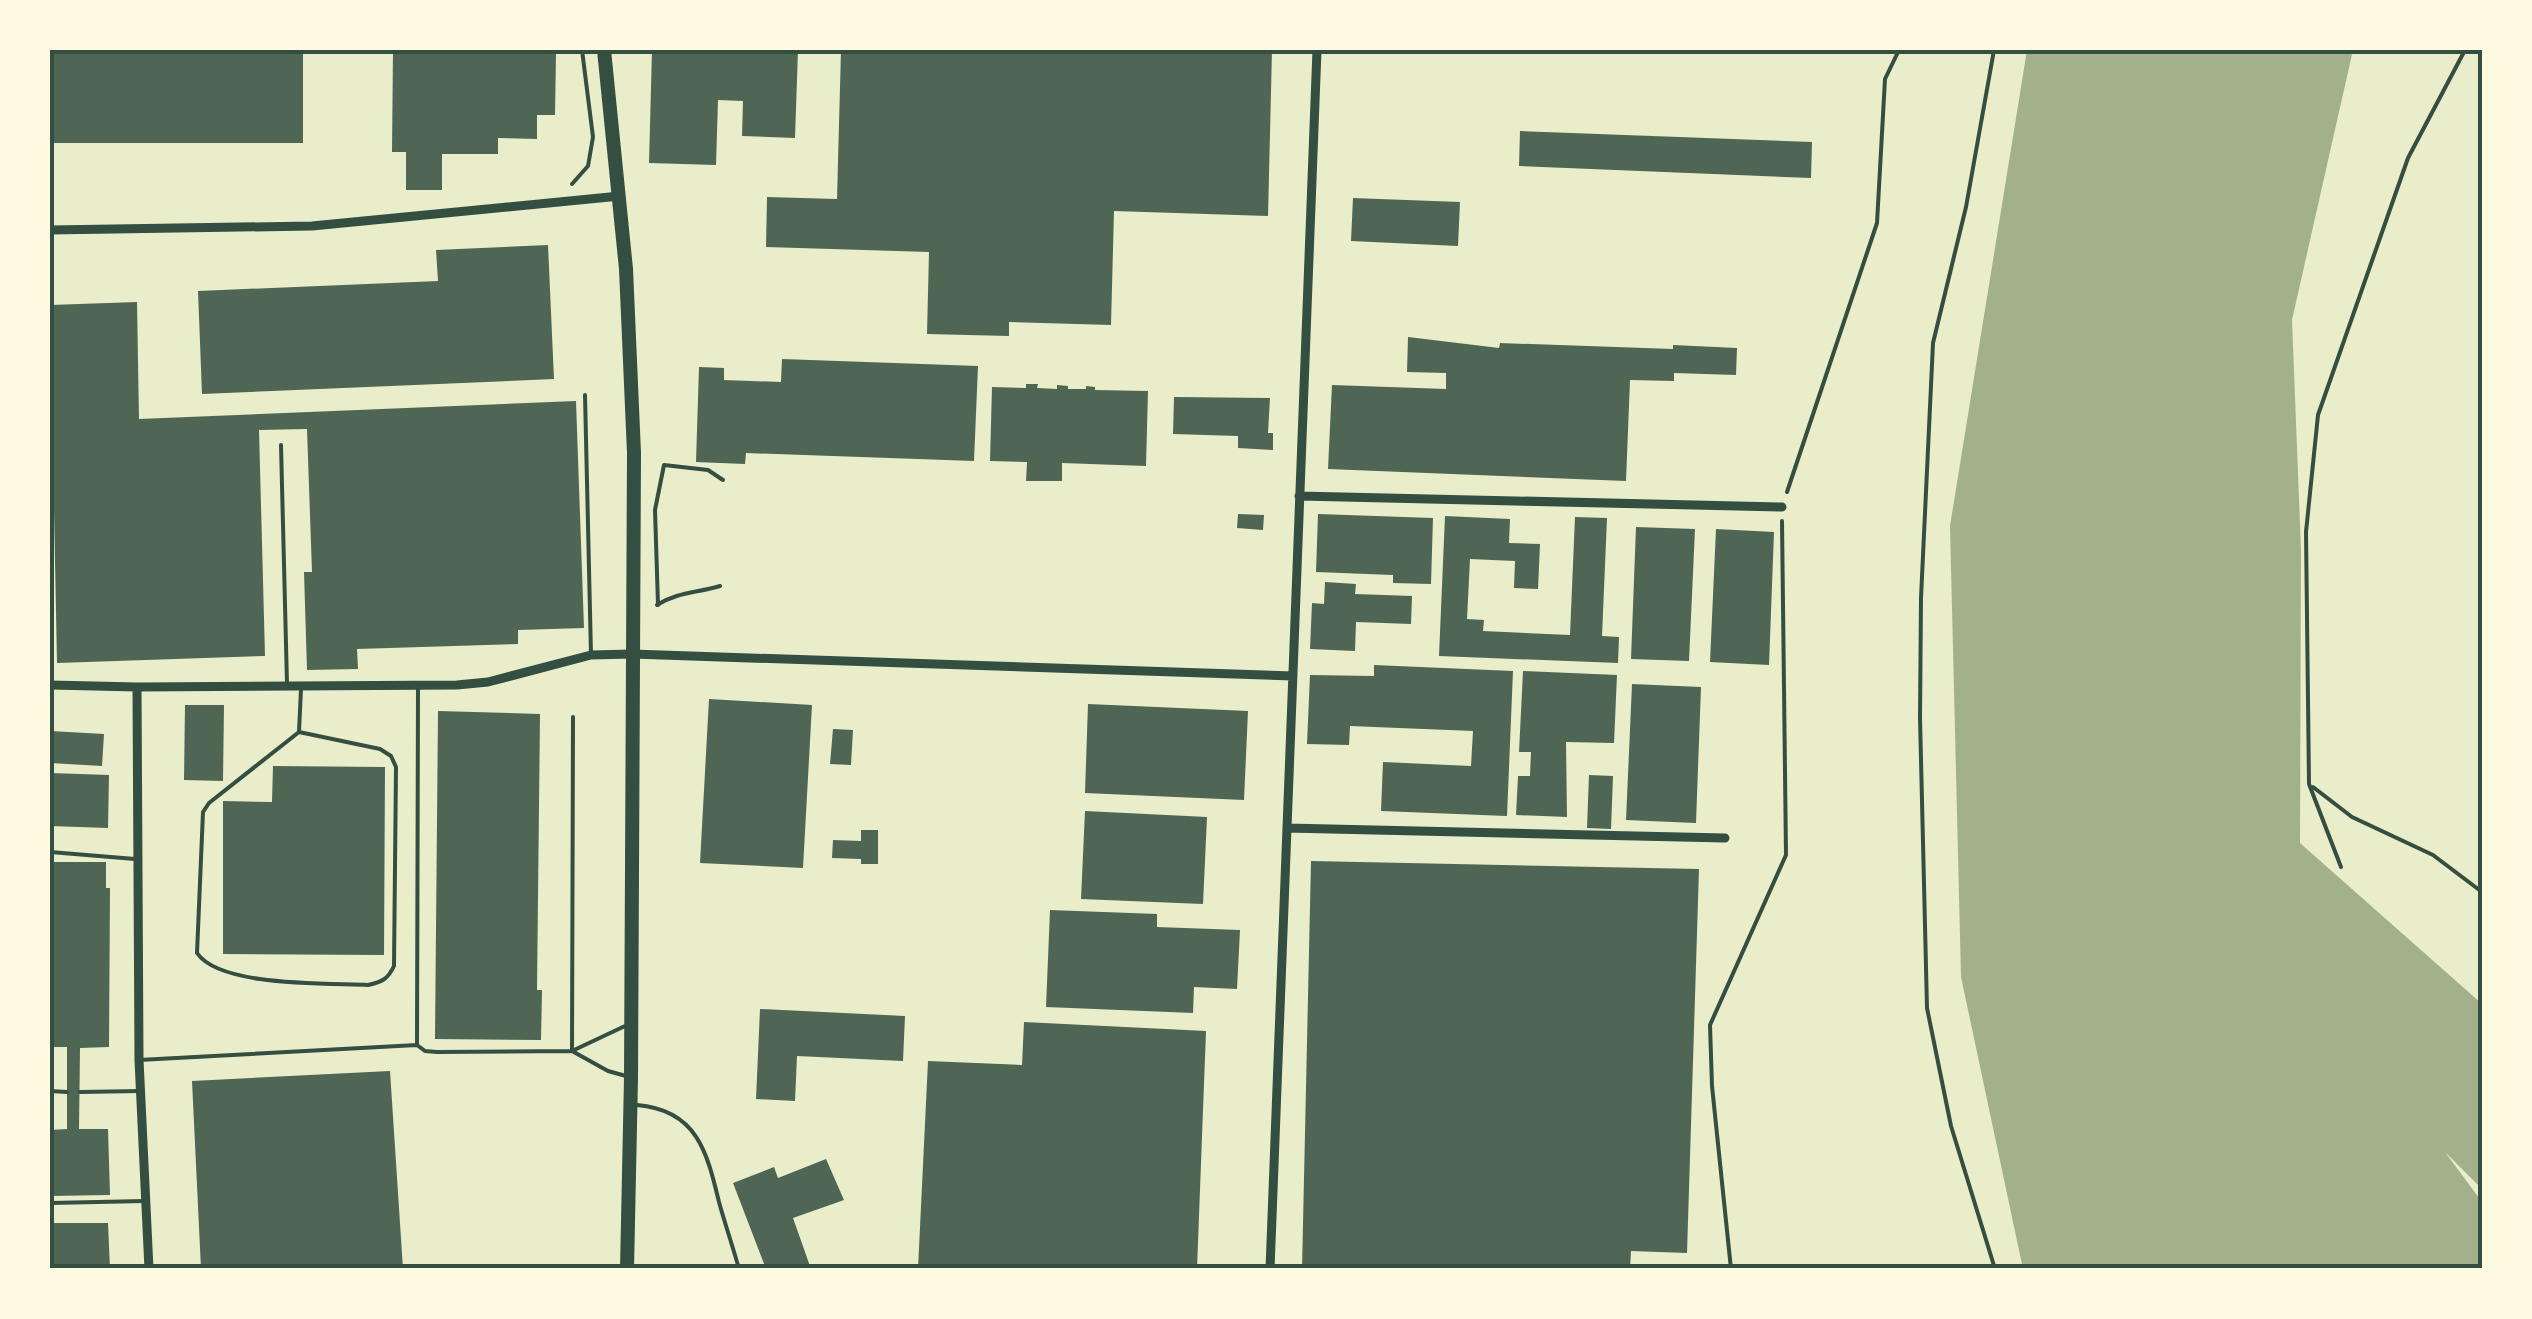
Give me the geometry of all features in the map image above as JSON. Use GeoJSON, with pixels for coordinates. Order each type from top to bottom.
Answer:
{"type":"FeatureCollection","features":[{"type":"Feature","properties":{"kind":"main road"},"geometry":{"type":"LineString","coordinates":[[604,50],[620,196],[633,398],[627,1269]]}},
{"type":"Feature","properties":{"kind":"street"},"geometry":{"type":"LineString","coordinates":[[1270,1269],[1317,50]]}},
{"type":"Feature","properties":{"kind":"street"},"geometry":{"type":"LineString","coordinates":[[50,230],[312,226],[620,196]]}},
{"type":"Feature","properties":{"kind":"street"},"geometry":{"type":"LineString","coordinates":[[1299,496],[1782,507]]}},
{"type":"Feature","properties":{"kind":"street"},"geometry":{"type":"LineString","coordinates":[[50,685],[418,686],[488,682],[591,655],[632,654],[1293,676]]}},
{"type":"Feature","properties":{"kind":"street"},"geometry":{"type":"LineString","coordinates":[[136,687],[139,1060],[150,1269]]}},
{"type":"Feature","properties":{"kind":"street"},"geometry":{"type":"LineString","coordinates":[[1288,828],[1725,838]]}},
{"type":"Feature","properties":{"kind":"lane"},"geometry":{"type":"LineString","coordinates":[[585,395],[591,655]]}},
{"type":"Feature","properties":{"kind":"lane"},"geometry":{"type":"LineString","coordinates":[[281,445],[287,684]]}},
{"type":"Feature","properties":{"kind":"lane"},"geometry":{"type":"LineString","coordinates":[[299,732],[380,749],[391,756],[396,766],[394,966],[380,983],[368,986],[249,976],[226,972],[202,961],[197,953],[203,812],[209,803],[299,732],[301,684]]}},
{"type":"Feature","properties":{"kind":"lane"},"geometry":{"type":"LineString","coordinates":[[418,686],[418,1045]]}},
{"type":"Feature","properties":{"kind":"lane"},"geometry":{"type":"LineString","coordinates":[[572,1051],[574,717]]}},
{"type":"Feature","properties":{"kind":"lane"},"geometry":{"type":"LineString","coordinates":[[50,852],[139,860]]}},
{"type":"Feature","properties":{"kind":"lane"},"geometry":{"type":"LineString","coordinates":[[139,1060],[418,1045],[425,1051],[437,1052],[572,1051],[631,1023]]}},
{"type":"Feature","properties":{"kind":"lane"},"geometry":{"type":"LineString","coordinates":[[572,1051],[608,1071],[631,1078]]}},
{"type":"Feature","properties":{"kind":"lane"},"geometry":{"type":"LineString","coordinates":[[50,1092],[67,1092]]}},
{"type":"Feature","properties":{"kind":"lane"},"geometry":{"type":"LineString","coordinates":[[80,1092],[140,1092]]}},
{"type":"Feature","properties":{"kind":"lane"},"geometry":{"type":"LineString","coordinates":[[631,1104],[662,1109],[678,1118],[700,1140],[709,1158],[739,1269]]}},
{"type":"Feature","properties":{"kind":"lane"},"geometry":{"type":"LineString","coordinates":[[50,1203],[146,1201]]}},
{"type":"Feature","properties":{"kind":"path"},"geometry":{"type":"LineString","coordinates":[[562,202],[562,189],[570,187],[588,166],[593,137],[582,50]]}},
{"type":"Feature","properties":{"kind":"path"},"geometry":{"type":"LineString","coordinates":[[1731,1269],[1712,1086],[1710,1025],[1786,855],[1782,507],[1877,223],[1884,79],[1900,50]]}},
{"type":"Feature","properties":{"kind":"path"},"geometry":{"type":"LineString","coordinates":[[1994,50],[1966,207],[1933,343],[1920,598],[1920,718],[1927,1008],[1951,1126],[1995,1269]]}},
{"type":"Feature","properties":{"kind":"path"},"geometry":{"type":"LineString","coordinates":[[2341,867],[2309,784],[2306,532],[2318,415],[2408,158],[2466,50]]}},
{"type":"Feature","properties":{"kind":"path"},"geometry":{"type":"LineString","coordinates":[[658,605],[655,510],[664,465],[708,470],[723,480]]}},
{"type":"Feature","properties":{"kind":"path"},"geometry":{"type":"LineString","coordinates":[[632,608],[658,605],[674,594],[720,586]]}},
{"type":"Feature","properties":{"kind":"path"},"geometry":{"type":"LineString","coordinates":[[2309,784],[2352,817],[2434,855],[2482,892]]}},
{"type":"Feature","properties":{"kind":"shaded area"},"geometry":{"type":"Polygon","coordinates":[[[2027,50],[2353,50],[2292,320],[2301,550],[2300,843],[2482,1004],[2482,1189],[2445,1152],[2482,1202],[2482,1269],[2023,1269],[1961,977],[1950,526],[2027,50]]]}},
{"type":"Feature","properties":{"kind":"building"},"geometry":{"type":"Polygon","coordinates":[[[50,50],[303,50],[303,143],[50,143],[50,50]]]}},
{"type":"Feature","properties":{"kind":"building"},"geometry":{"type":"Polygon","coordinates":[[[393,50],[537,50],[537,54],[556,54],[555,115],[537,115],[537,139],[498,138],[498,154],[442,154],[442,190],[406,190],[406,152],[392,152],[393,50]]]}},
{"type":"Feature","properties":{"kind":"building"},"geometry":{"type":"Polygon","coordinates":[[[652,50],[798,50],[795,138],[742,136],[743,101],[718,100],[716,165],[649,163],[652,50]]]}},
{"type":"Feature","properties":{"kind":"building"},"geometry":{"type":"Polygon","coordinates":[[[841,50],[1272,50],[1268,216],[1114,211],[1111,325],[1009,322],[1009,336],[927,334],[929,252],[766,247],[767,197],[837,199],[841,50]]]}},
{"type":"Feature","properties":{"kind":"building"},"geometry":{"type":"Polygon","coordinates":[[[1520,131],[1812,142],[1811,178],[1519,166],[1520,131]]]}},
{"type":"Feature","properties":{"kind":"building"},"geometry":{"type":"Polygon","coordinates":[[[1353,198],[1460,202],[1458,246],[1351,241],[1353,198]]]}},
{"type":"Feature","properties":{"kind":"building"},"geometry":{"type":"Polygon","coordinates":[[[548,245],[554,379],[202,394],[198,291],[438,281],[436,250],[548,245]]]}},
{"type":"Feature","properties":{"kind":"building"},"geometry":{"type":"Polygon","coordinates":[[[137,302],[139,419],[576,401],[584,628],[518,630],[518,644],[357,649],[358,669],[307,670],[304,572],[312,572],[307,429],[259,430],[265,656],[57,663],[50,305],[137,302]]]}},
{"type":"Feature","properties":{"kind":"building"},"geometry":{"type":"Polygon","coordinates":[[[1408,337],[1499,348],[1500,343],[1737,348],[1736,375],[1674,373],[1674,381],[1630,380],[1626,481],[1328,469],[1332,385],[1446,389],[1446,373],[1407,372],[1408,337]]]}},
{"type":"Feature","properties":{"kind":"building"},"geometry":{"type":"Polygon","coordinates":[[[782,359],[978,366],[974,461],[746,453],[745,464],[696,462],[699,367],[724,368],[724,380],[781,382],[782,359]]]}},
{"type":"Feature","properties":{"kind":"building"},"geometry":{"type":"Polygon","coordinates":[[[1026,384],[1038,384],[1037,388],[1057,389],[1057,385],[1068,389],[1086,386],[1095,390],[1148,391],[1146,466],[1062,463],[1062,481],[1026,481],[1027,462],[990,461],[992,387],[1026,388],[1026,384]]]}},
{"type":"Feature","properties":{"kind":"building"},"geometry":{"type":"Polygon","coordinates":[[[1174,397],[1270,398],[1268,433],[1273,433],[1273,450],[1238,448],[1238,436],[1173,434],[1174,397]]]}},
{"type":"Feature","properties":{"kind":"building"},"geometry":{"type":"Polygon","coordinates":[[[1238,514],[1264,515],[1263,530],[1237,528],[1238,514]]]}},
{"type":"Feature","properties":{"kind":"building"},"geometry":{"type":"Polygon","coordinates":[[[1318,514],[1433,518],[1431,584],[1393,583],[1393,575],[1316,572],[1318,514]]]}},
{"type":"Feature","properties":{"kind":"building"},"geometry":{"type":"Polygon","coordinates":[[[1445,516],[1510,519],[1509,543],[1540,544],[1538,589],[1514,588],[1515,561],[1470,559],[1467,619],[1484,620],[1483,631],[1570,635],[1575,517],[1607,518],[1602,636],[1619,637],[1618,663],[1439,656],[1445,516]]]}},
{"type":"Feature","properties":{"kind":"building"},"geometry":{"type":"Polygon","coordinates":[[[1636,527],[1695,529],[1689,661],[1631,659],[1636,527]]]}},
{"type":"Feature","properties":{"kind":"building"},"geometry":{"type":"Polygon","coordinates":[[[1716,529],[1774,532],[1769,665],[1710,662],[1716,529]]]}},
{"type":"Feature","properties":{"kind":"building"},"geometry":{"type":"Polygon","coordinates":[[[1325,582],[1356,584],[1355,594],[1412,596],[1411,624],[1356,622],[1355,651],[1310,649],[1312,603],[1324,604],[1325,582]]]}},
{"type":"Feature","properties":{"kind":"building"},"geometry":{"type":"Polygon","coordinates":[[[1374,665],[1513,671],[1507,816],[1381,811],[1383,762],[1471,766],[1473,731],[1350,726],[1349,745],[1307,744],[1310,675],[1374,676],[1374,665]]]}},
{"type":"Feature","properties":{"kind":"building"},"geometry":{"type":"Polygon","coordinates":[[[1523,671],[1617,675],[1614,743],[1566,742],[1567,817],[1516,815],[1518,776],[1530,776],[1531,752],[1519,752],[1523,671]]]}},
{"type":"Feature","properties":{"kind":"building"},"geometry":{"type":"Polygon","coordinates":[[[1632,684],[1701,687],[1696,823],[1626,820],[1632,684]]]}},
{"type":"Feature","properties":{"kind":"building"},"geometry":{"type":"Polygon","coordinates":[[[709,699],[812,705],[803,868],[700,863],[709,699]]]}},
{"type":"Feature","properties":{"kind":"building"},"geometry":{"type":"Polygon","coordinates":[[[1088,704],[1248,711],[1244,800],[1085,793],[1088,704]]]}},
{"type":"Feature","properties":{"kind":"building"},"geometry":{"type":"Polygon","coordinates":[[[185,705],[224,705],[223,781],[184,780],[185,705]]]}},
{"type":"Feature","properties":{"kind":"building"},"geometry":{"type":"Polygon","coordinates":[[[438,711],[540,714],[537,990],[542,990],[541,1040],[435,1039],[438,711]]]}},
{"type":"Feature","properties":{"kind":"building"},"geometry":{"type":"Polygon","coordinates":[[[833,729],[853,730],[851,765],[830,764],[833,729]]]}},
{"type":"Feature","properties":{"kind":"building"},"geometry":{"type":"Polygon","coordinates":[[[50,731],[104,734],[102,766],[50,763],[50,731]]]}},
{"type":"Feature","properties":{"kind":"building"},"geometry":{"type":"Polygon","coordinates":[[[273,766],[385,767],[384,955],[223,954],[223,801],[272,802],[273,766]]]}},
{"type":"Feature","properties":{"kind":"building"},"geometry":{"type":"Polygon","coordinates":[[[50,773],[109,775],[108,828],[50,826],[50,773]]]}},
{"type":"Feature","properties":{"kind":"building"},"geometry":{"type":"Polygon","coordinates":[[[1589,775],[1613,776],[1611,829],[1587,828],[1589,775]]]}},
{"type":"Feature","properties":{"kind":"building"},"geometry":{"type":"Polygon","coordinates":[[[1085,811],[1207,817],[1203,904],[1081,899],[1085,811]]]}},
{"type":"Feature","properties":{"kind":"building"},"geometry":{"type":"Polygon","coordinates":[[[861,830],[878,830],[878,864],[832,858],[833,840],[861,841],[861,830]]]}},
{"type":"Feature","properties":{"kind":"building"},"geometry":{"type":"Polygon","coordinates":[[[1311,861],[1699,869],[1687,1253],[1631,1251],[1630,1269],[1302,1269],[1311,861]]]}},
{"type":"Feature","properties":{"kind":"building"},"geometry":{"type":"Polygon","coordinates":[[[50,862],[106,862],[106,888],[110,888],[109,1047],[80,1048],[79,1129],[108,1129],[110,1195],[50,1196],[50,1130],[67,1129],[67,1047],[52,1047],[50,862]]]}},
{"type":"Feature","properties":{"kind":"building"},"geometry":{"type":"Polygon","coordinates":[[[1050,910],[1157,914],[1157,927],[1240,930],[1237,989],[1194,987],[1193,1013],[1046,1007],[1050,910]]]}},
{"type":"Feature","properties":{"kind":"building"},"geometry":{"type":"Polygon","coordinates":[[[760,1009],[905,1016],[903,1061],[797,1056],[795,1101],[756,1099],[760,1009]]]}},
{"type":"Feature","properties":{"kind":"building"},"geometry":{"type":"Polygon","coordinates":[[[1024,1022],[1206,1031],[1197,1269],[918,1269],[928,1061],[1022,1065],[1024,1022]]]}},
{"type":"Feature","properties":{"kind":"building"},"geometry":{"type":"Polygon","coordinates":[[[390,1071],[403,1269],[201,1269],[192,1081],[390,1071]]]}},
{"type":"Feature","properties":{"kind":"building"},"geometry":{"type":"Polygon","coordinates":[[[826,1159],[844,1200],[793,1218],[811,1269],[766,1269],[733,1183],[774,1167],[778,1178],[826,1159]]]}},
{"type":"Feature","properties":{"kind":"building"},"geometry":{"type":"Polygon","coordinates":[[[50,1223],[108,1223],[110,1269],[50,1269],[50,1223]]]}}]}
